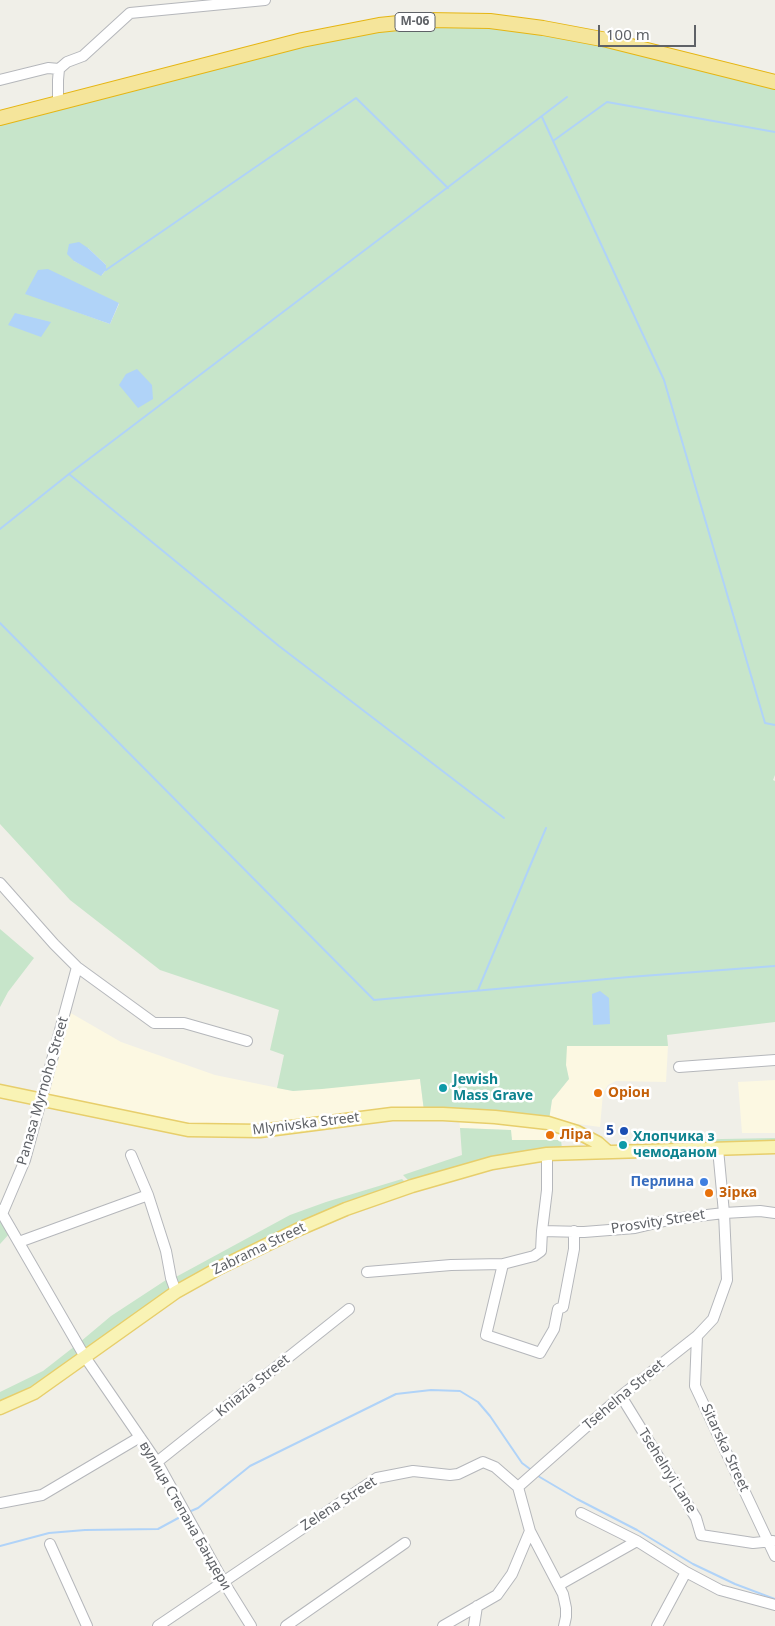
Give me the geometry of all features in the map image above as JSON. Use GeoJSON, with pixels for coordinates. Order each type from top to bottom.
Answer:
{"type":"FeatureCollection","features":[{"type":"Feature","properties":{"kind":"highway","name":"М-06"},"geometry":{"type":"LineString","coordinates":[[0,118],[302,40],[379,25],[428,20],[490,21],[543,28],[607,40],[775,82]]}},
{"type":"Feature","properties":{"kind":"main road","name":"Mlynivska Street"},"geometry":{"type":"LineString","coordinates":[[0,1091],[188,1130],[260,1131],[392,1114],[495,1117],[548,1123],[577,1132],[598,1143],[608,1152]]}},
{"type":"Feature","properties":{"kind":"main road","name":"Zabrama Street"},"geometry":{"type":"LineString","coordinates":[[0,1408],[34,1393],[176,1292],[227,1264],[346,1209],[412,1186],[492,1163],[547,1154],[775,1147]]}},
{"type":"Feature","properties":{"kind":"street"},"geometry":{"type":"LineString","coordinates":[[58,103],[59,69],[67,62],[83,56],[130,13],[265,0]]}},
{"type":"Feature","properties":{"kind":"street"},"geometry":{"type":"LineString","coordinates":[[0,80],[48,68],[59,69]]}},
{"type":"Feature","properties":{"kind":"street"},"geometry":{"type":"LineString","coordinates":[[0,883],[77,967],[154,1022],[184,1023],[247,1041]]}},
{"type":"Feature","properties":{"kind":"street","name":"Panasa Myrnoho Street"},"geometry":{"type":"LineString","coordinates":[[77,967],[25,1160],[1,1212],[85,1356]]}},
{"type":"Feature","properties":{"kind":"street"},"geometry":{"type":"LineString","coordinates":[[679,1067],[775,1060]]}},
{"type":"Feature","properties":{"kind":"street","name":"Tsehelna Street"},"geometry":{"type":"LineString","coordinates":[[518,1487],[621,1396],[697,1336],[714,1319],[727,1280],[724,1213],[718,1148]]}},
{"type":"Feature","properties":{"kind":"street"},"geometry":{"type":"LineString","coordinates":[[367,1272],[451,1264],[503,1264],[534,1256],[541,1251],[547,1190],[547,1154]]}},
{"type":"Feature","properties":{"kind":"street"},"geometry":{"type":"LineString","coordinates":[[130,1155],[148,1195],[166,1251],[171,1278],[176,1292]]}},
{"type":"Feature","properties":{"kind":"street"},"geometry":{"type":"LineString","coordinates":[[19,1242],[148,1195]]}},
{"type":"Feature","properties":{"kind":"street","name":"Prosvity Street"},"geometry":{"type":"LineString","coordinates":[[542,1231],[635,1228],[673,1219],[724,1213],[760,1211],[775,1213]]}},
{"type":"Feature","properties":{"kind":"street"},"geometry":{"type":"LineString","coordinates":[[503,1264],[486,1335],[540,1353],[554,1328],[558,1309],[563,1307],[574,1249],[574,1231]]}},
{"type":"Feature","properties":{"kind":"street","name":"Kniazia Street"},"geometry":{"type":"LineString","coordinates":[[157,1462],[349,1309]]}},
{"type":"Feature","properties":{"kind":"street","name":"Sitarska Street"},"geometry":{"type":"LineString","coordinates":[[697,1336],[696,1386],[772,1541],[775,1556]]}},
{"type":"Feature","properties":{"kind":"street","name":"вулиця Степана Бандери"},"geometry":{"type":"LineString","coordinates":[[85,1356],[157,1462],[223,1581],[251,1626]]}},
{"type":"Feature","properties":{"kind":"street","name":"Tsehelnyi Lane"},"geometry":{"type":"LineString","coordinates":[[621,1396],[696,1518],[701,1535],[753,1543],[772,1541]]}},
{"type":"Feature","properties":{"kind":"street"},"geometry":{"type":"LineString","coordinates":[[0,1503],[42,1495],[140,1437]]}},
{"type":"Feature","properties":{"kind":"street","name":"Zelena Street"},"geometry":{"type":"LineString","coordinates":[[223,1581],[377,1478],[413,1471],[450,1475],[458,1474],[483,1462],[495,1467],[518,1487]]}},
{"type":"Feature","properties":{"kind":"street"},"geometry":{"type":"LineString","coordinates":[[518,1487],[530,1531],[563,1594],[566,1608],[564,1626]]}},
{"type":"Feature","properties":{"kind":"street"},"geometry":{"type":"LineString","coordinates":[[581,1513],[637,1541],[686,1572],[720,1590],[775,1605]]}},
{"type":"Feature","properties":{"kind":"street"},"geometry":{"type":"LineString","coordinates":[[443,1626],[497,1595],[507,1582],[530,1531]]}},
{"type":"Feature","properties":{"kind":"street"},"geometry":{"type":"LineString","coordinates":[[558,1585],[637,1541]]}},
{"type":"Feature","properties":{"kind":"street"},"geometry":{"type":"LineString","coordinates":[[286,1626],[405,1543]]}},
{"type":"Feature","properties":{"kind":"street"},"geometry":{"type":"LineString","coordinates":[[50,1544],[87,1626]]}},
{"type":"Feature","properties":{"kind":"street"},"geometry":{"type":"LineString","coordinates":[[657,1626],[686,1572]]}},
{"type":"Feature","properties":{"kind":"street"},"geometry":{"type":"LineString","coordinates":[[158,1626],[223,1581]]}},
{"type":"Feature","properties":{"kind":"street"},"geometry":{"type":"LineString","coordinates":[[474,1626],[477,1606]]}},
{"type":"Feature","properties":{"kind":"shaded area"},"geometry":{"type":"Polygon","coordinates":[[[69,1012],[121,1042],[215,1075],[293,1091],[420,1079],[424,1111],[260,1128],[189,1127],[46,1097],[69,1012]]]}},
{"type":"Feature","properties":{"kind":"shaded area"},"geometry":{"type":"Polygon","coordinates":[[[566,1046],[668,1046],[666,1082],[616,1081],[608,1085],[603,1093],[600,1127],[549,1120],[552,1100],[569,1079],[566,1065],[566,1046]]]}},
{"type":"Feature","properties":{"kind":"shaded area"},"geometry":{"type":"Polygon","coordinates":[[[775,1080],[775,1133],[742,1133],[738,1082],[775,1080]]]}},
{"type":"Feature","properties":{"kind":"shaded area"},"geometry":{"type":"Polygon","coordinates":[[[459,1118],[560,1130],[561,1140],[512,1140],[510,1130],[460,1128],[459,1118]]]}},
{"type":"Feature","properties":{"kind":"green space"},"geometry":{"type":"Polygon","coordinates":[[[428,26],[489,27],[542,33],[606,46],[775,87],[775,775],[773,780],[775,781],[775,1022],[667,1035],[668,1046],[567,1046],[566,1065],[569,1079],[552,1100],[549,1120],[424,1111],[420,1079],[293,1091],[277,1088],[284,1055],[270,1050],[279,1010],[160,970],[70,900],[0,824],[0,124],[303,45],[379,31],[428,26]],[[88,248],[74,261],[102,275],[106,270],[106,265],[88,248]],[[25,293],[110,324],[119,304],[119,303],[25,293]]]}},
{"type":"Feature","properties":{"kind":"green space"},"geometry":{"type":"Polygon","coordinates":[[[0,929],[34,958],[8,992],[0,1007],[0,929]]]}},
{"type":"Feature","properties":{"kind":"green space"},"geometry":{"type":"Polygon","coordinates":[[[460,1128],[511,1130],[512,1140],[561,1140],[562,1149],[410,1182],[403,1175],[462,1155],[460,1128]]]}},
{"type":"Feature","properties":{"kind":"green space"},"geometry":{"type":"Polygon","coordinates":[[[775,1138],[775,1142],[670,1145],[670,1140],[775,1138]]]}},
{"type":"Feature","properties":{"kind":"green space"},"geometry":{"type":"Polygon","coordinates":[[[402,1179],[406,1183],[177,1287],[174,1278],[290,1215],[402,1179]]]}},
{"type":"Feature","properties":{"kind":"green space"},"geometry":{"type":"Polygon","coordinates":[[[0,1216],[10,1233],[0,1244],[0,1216]]]}},
{"type":"Feature","properties":{"kind":"green space"},"geometry":{"type":"Polygon","coordinates":[[[169,1278],[173,1289],[85,1351],[80,1342],[111,1316],[169,1278]]]}},
{"type":"Feature","properties":{"kind":"green space"},"geometry":{"type":"Polygon","coordinates":[[[75,1346],[80,1354],[31,1389],[0,1403],[0,1392],[43,1371],[75,1346]]]}},
{"type":"Feature","properties":{"kind":"water"},"geometry":{"type":"Polygon","coordinates":[[[79,242],[106,265],[106,270],[101,276],[74,261],[67,254],[69,244],[79,242]]]}},
{"type":"Feature","properties":{"kind":"water"},"geometry":{"type":"Polygon","coordinates":[[[48,269],[119,303],[110,324],[25,294],[38,270],[48,269]]]}},
{"type":"Feature","properties":{"kind":"water"},"geometry":{"type":"Polygon","coordinates":[[[15,313],[51,322],[41,337],[8,325],[15,313]]]}},
{"type":"Feature","properties":{"kind":"water"},"geometry":{"type":"Polygon","coordinates":[[[137,369],[152,385],[153,399],[138,408],[119,385],[126,374],[137,369]]]}},
{"type":"Feature","properties":{"kind":"water"},"geometry":{"type":"Polygon","coordinates":[[[600,991],[609,998],[610,1024],[593,1025],[592,994],[600,991]]]}},
{"type":"Feature","properties":{"kind":"waterway"},"geometry":{"type":"LineString","coordinates":[[0,529],[69,474],[567,97]]}},
{"type":"Feature","properties":{"kind":"waterway"},"geometry":{"type":"LineString","coordinates":[[106,270],[356,98],[448,188]]}},
{"type":"Feature","properties":{"kind":"waterway"},"geometry":{"type":"LineString","coordinates":[[553,141],[607,102],[775,132]]}},
{"type":"Feature","properties":{"kind":"waterway"},"geometry":{"type":"LineString","coordinates":[[542,117],[664,380],[765,723],[775,725]]}},
{"type":"Feature","properties":{"kind":"waterway"},"geometry":{"type":"LineString","coordinates":[[69,474],[279,646],[504,818]]}},
{"type":"Feature","properties":{"kind":"waterway"},"geometry":{"type":"LineString","coordinates":[[0,623],[374,1000],[775,966]]}},
{"type":"Feature","properties":{"kind":"waterway"},"geometry":{"type":"LineString","coordinates":[[478,990],[546,828]]}},
{"type":"Feature","properties":{"kind":"waterway"},"geometry":{"type":"LineString","coordinates":[[191,1511],[198,1508],[250,1466],[396,1394],[431,1390],[460,1391],[478,1402],[490,1416],[522,1463],[530,1469]]}},
{"type":"Feature","properties":{"kind":"waterway"},"geometry":{"type":"LineString","coordinates":[[538,1476],[577,1499],[637,1530],[693,1564],[735,1584],[775,1599]]}},
{"type":"Feature","properties":{"kind":"waterway"},"geometry":{"type":"LineString","coordinates":[[0,1546],[49,1533],[85,1530],[158,1529],[182,1516]]}},
{"type":"Feature","properties":{"kind":"place","name":"Jewish Mass Grave"},"geometry":{"type":"Point","coordinates":[443,1088]}},
{"type":"Feature","properties":{"kind":"place","name":"Оріон"},"geometry":{"type":"Point","coordinates":[598,1093]}},
{"type":"Feature","properties":{"kind":"place","name":"5"},"geometry":{"type":"Point","coordinates":[624,1131]}},
{"type":"Feature","properties":{"kind":"place","name":"Ліра"},"geometry":{"type":"Point","coordinates":[550,1135]}},
{"type":"Feature","properties":{"kind":"place","name":"Хлопчика з чемоданом"},"geometry":{"type":"Point","coordinates":[623,1145]}},
{"type":"Feature","properties":{"kind":"place","name":"Перлина"},"geometry":{"type":"Point","coordinates":[704,1182]}},
{"type":"Feature","properties":{"kind":"place","name":"Зірка"},"geometry":{"type":"Point","coordinates":[709,1193]}}]}
